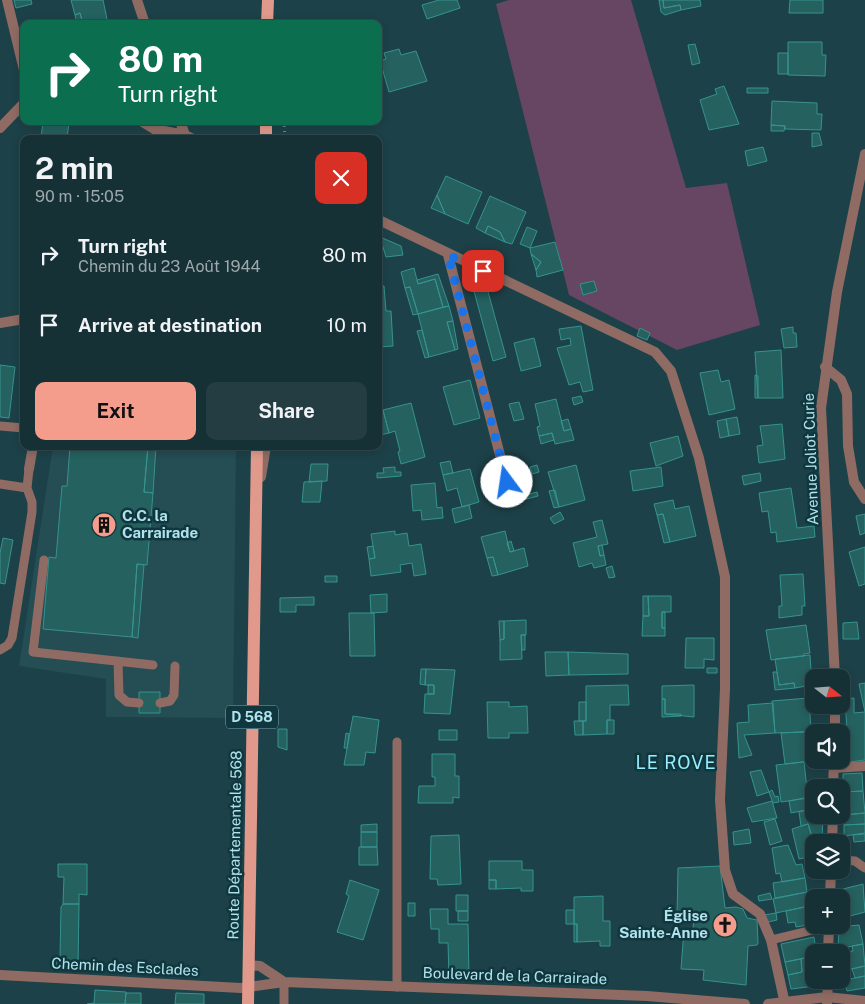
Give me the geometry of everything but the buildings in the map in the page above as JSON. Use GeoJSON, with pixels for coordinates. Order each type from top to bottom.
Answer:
{"type":"FeatureCollection","features":[{"type":"Feature","properties":{"kind":"main road"},"geometry":{"type":"LineString","coordinates":[[268,0],[268,20]]}},
{"type":"Feature","properties":{"kind":"main road","name":"Route Départementale 568"},"geometry":{"type":"LineString","coordinates":[[248,1004],[257,450]]}},
{"type":"Feature","properties":{"kind":"street"},"geometry":{"type":"LineString","coordinates":[[7,0],[20,54]]}},
{"type":"Feature","properties":{"kind":"street"},"geometry":{"type":"LineString","coordinates":[[137,0],[144,20]]}},
{"type":"Feature","properties":{"kind":"street"},"geometry":{"type":"LineString","coordinates":[[0,128],[20,107]]}},
{"type":"Feature","properties":{"kind":"street"},"geometry":{"type":"LineString","coordinates":[[148,125],[154,129],[180,135]]}},
{"type":"Feature","properties":{"kind":"street","name":"Avenue Joliot Curie"},"geometry":{"type":"LineString","coordinates":[[835,669],[821,408],[825,367],[837,292],[865,154]]}},
{"type":"Feature","properties":{"kind":"street"},"geometry":{"type":"LineString","coordinates":[[382,222],[448,255],[654,352],[671,371],[699,458],[725,577],[725,689],[720,800],[725,870],[733,894],[760,914],[771,940],[785,1002]]}},
{"type":"Feature","properties":{"kind":"street"},"geometry":{"type":"LineString","coordinates":[[448,255],[507,482]]}},
{"type":"Feature","properties":{"kind":"street"},"geometry":{"type":"LineString","coordinates":[[0,323],[20,320]]}},
{"type":"Feature","properties":{"kind":"street"},"geometry":{"type":"LineString","coordinates":[[825,367],[841,380],[847,394],[848,446],[854,482],[865,499]]}},
{"type":"Feature","properties":{"kind":"street"},"geometry":{"type":"LineString","coordinates":[[30,469],[32,450]]}},
{"type":"Feature","properties":{"kind":"street"},"geometry":{"type":"LineString","coordinates":[[255,520],[265,450]]}},
{"type":"Feature","properties":{"kind":"street"},"geometry":{"type":"LineString","coordinates":[[850,765],[865,766]]}},
{"type":"Feature","properties":{"kind":"street"},"geometry":{"type":"LineString","coordinates":[[249,965],[260,966],[284,982]]}},
{"type":"Feature","properties":{"kind":"street","name":"Chemin des Esclades"},"geometry":{"type":"LineString","coordinates":[[0,975],[249,988]]}},
{"type":"Feature","properties":{"kind":"street","name":"Boulevard de la Carrairade"},"geometry":{"type":"LineString","coordinates":[[249,988],[284,982],[647,996],[745,1004]]}},
{"type":"Feature","properties":{"kind":"street"},"geometry":{"type":"LineString","coordinates":[[768,1004],[865,1001]]}},
{"type":"Feature","properties":{"kind":"lane"},"geometry":{"type":"LineString","coordinates":[[0,426],[20,428]]}},
{"type":"Feature","properties":{"kind":"lane"},"geometry":{"type":"LineString","coordinates":[[0,650],[8,645],[12,638],[32,512],[32,502],[27,488],[30,469]]}},
{"type":"Feature","properties":{"kind":"lane"},"geometry":{"type":"LineString","coordinates":[[0,484],[27,488]]}},
{"type":"Feature","properties":{"kind":"lane"},"geometry":{"type":"LineString","coordinates":[[44,560],[34,652],[153,665]]}},
{"type":"Feature","properties":{"kind":"lane"},"geometry":{"type":"LineString","coordinates":[[118,661],[119,695],[127,702],[139,703]]}},
{"type":"Feature","properties":{"kind":"lane"},"geometry":{"type":"LineString","coordinates":[[160,703],[170,701],[174,694],[175,666]]}},
{"type":"Feature","properties":{"kind":"lane"},"geometry":{"type":"LineString","coordinates":[[397,742],[397,987]]}},
{"type":"Feature","properties":{"kind":"lane"},"geometry":{"type":"LineString","coordinates":[[850,861],[855,861],[865,868]]}},
{"type":"Feature","properties":{"kind":"lane"},"geometry":{"type":"LineString","coordinates":[[771,940],[805,932]]}},
{"type":"Feature","properties":{"kind":"lane"},"geometry":{"type":"LineString","coordinates":[[284,982],[284,1004]]}},
{"type":"Feature","properties":{"kind":"shaded area"},"geometry":{"type":"Polygon","coordinates":[[[509,0],[631,0],[686,188],[727,183],[760,325],[677,350],[569,295],[496,4],[509,0]]]}},
{"type":"Feature","properties":{"kind":"shaded area"},"geometry":{"type":"Polygon","coordinates":[[[52,450],[236,450],[233,718],[106,717],[106,679],[19,666],[52,450]]]}},
{"type":"Feature","properties":{"kind":"place","name":"C.C. la Carrairade"},"geometry":{"type":"Point","coordinates":[104,525]}},
{"type":"Feature","properties":{"kind":"place","name":"Église Sainte-Anne"},"geometry":{"type":"Point","coordinates":[725,925]}},
{"type":"Feature","properties":{"kind":"district","name":"LE ROVE"},"geometry":{"type":"Point","coordinates":[676,763]}},
{"type":"Feature","properties":{"kind":"route"},"geometry":{"type":"LineString","coordinates":[[483,271],[448,255],[507,482]]}}]}
